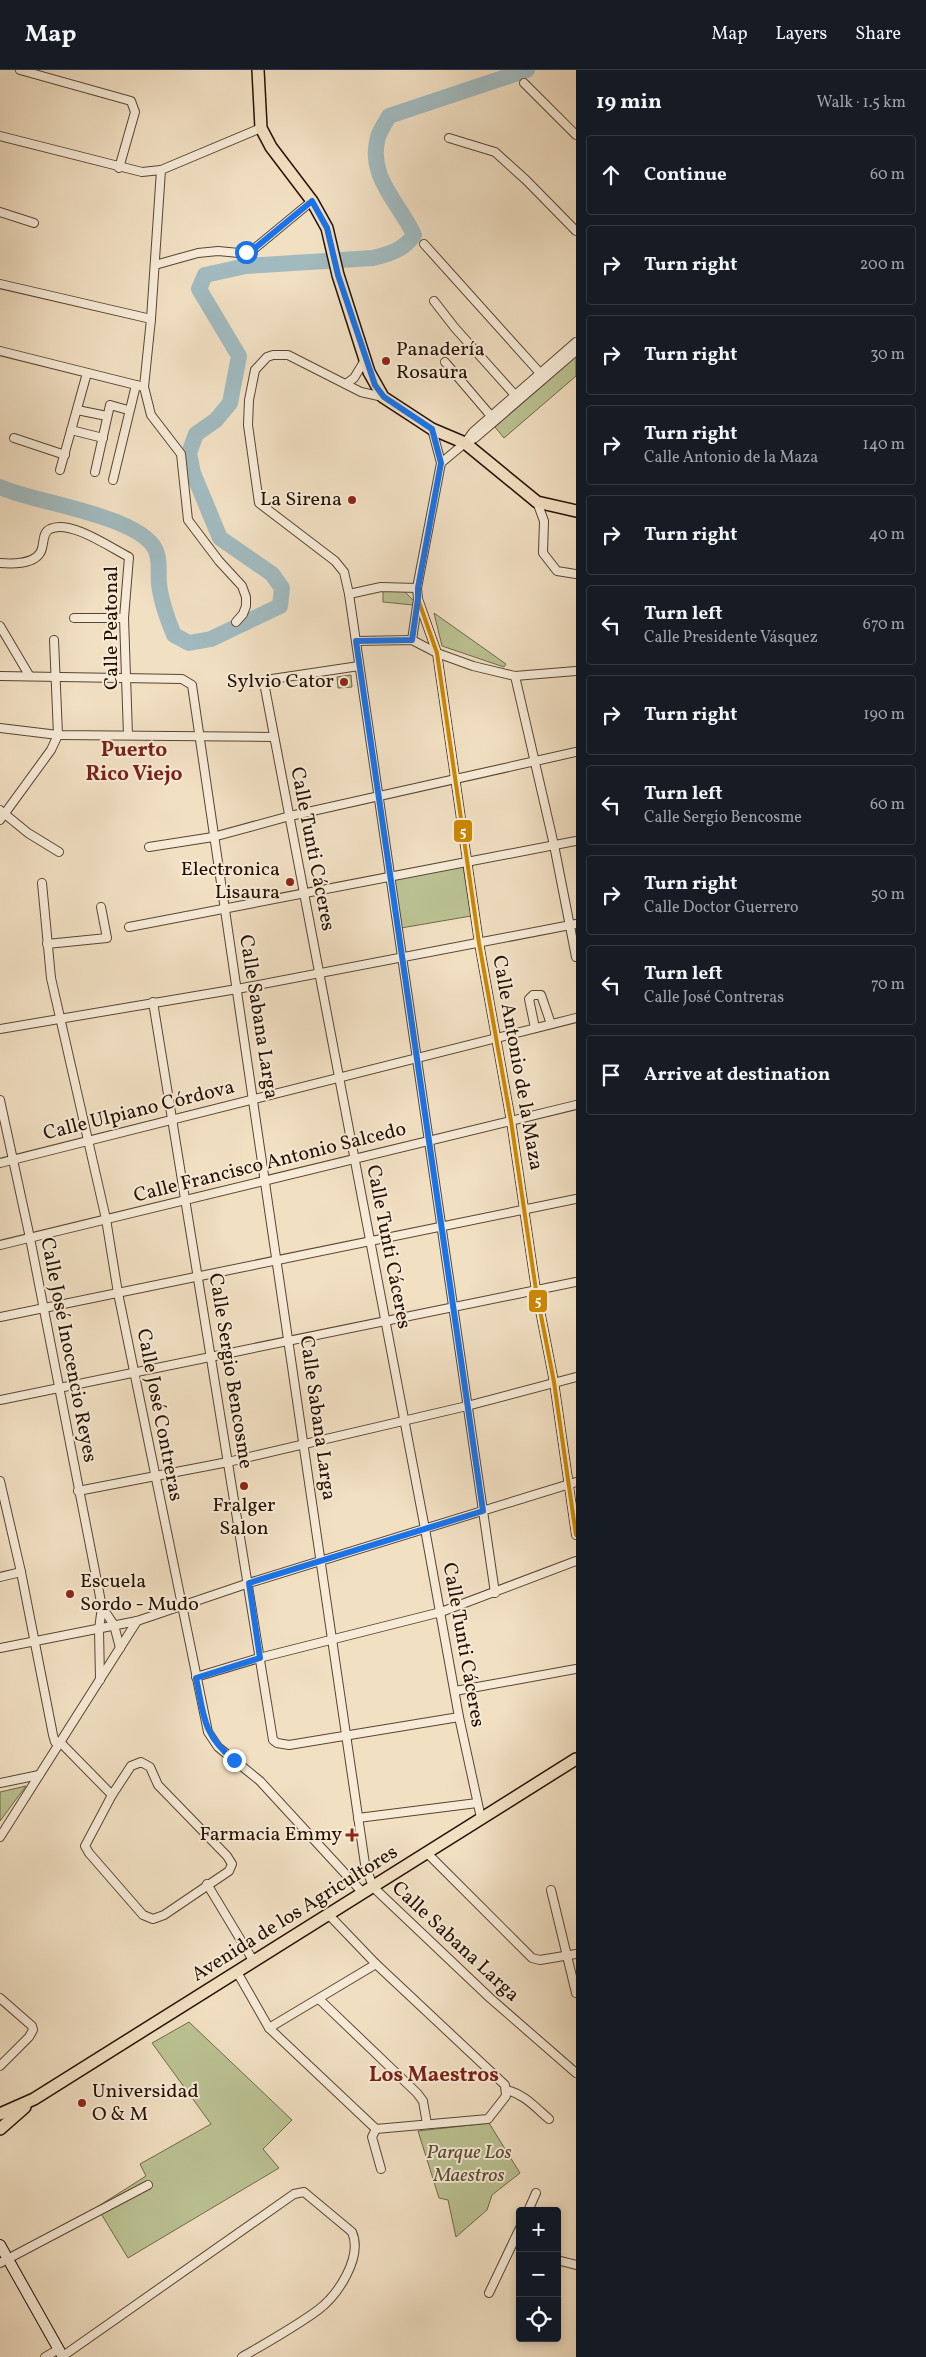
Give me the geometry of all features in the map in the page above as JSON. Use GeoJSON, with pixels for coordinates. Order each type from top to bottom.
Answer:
{"type":"FeatureCollection","features":[{"type":"Feature","properties":{"kind":"main road"},"geometry":{"type":"LineString","coordinates":[[258,70],[261,128],[270,147],[312,201],[327,228],[338,275],[365,360],[375,385],[384,397],[432,429],[465,443],[537,502],[576,511]]}},
{"type":"Feature","properties":{"kind":"main road","name":"Avenida de los Agricultores"},"geometry":{"type":"LineString","coordinates":[[0,2114],[34,2099],[576,1759]]}},
{"type":"Feature","properties":{"kind":"main road","name":"Avenida de los Agricultores"},"geometry":{"type":"LineString","coordinates":[[0,2129],[34,2099]]}},
{"type":"Feature","properties":{"kind":"street"},"geometry":{"type":"LineString","coordinates":[[20,70],[131,101],[136,112],[120,168]]}},
{"type":"Feature","properties":{"kind":"street"},"geometry":{"type":"LineString","coordinates":[[524,84],[576,135]]}},
{"type":"Feature","properties":{"kind":"street"},"geometry":{"type":"LineString","coordinates":[[0,136],[120,168],[142,172],[161,170],[261,128]]}},
{"type":"Feature","properties":{"kind":"street"},"geometry":{"type":"LineString","coordinates":[[449,138],[495,152],[526,180],[576,232]]}},
{"type":"Feature","properties":{"kind":"street"},"geometry":{"type":"LineString","coordinates":[[113,480],[128,410],[140,386],[151,320],[161,170]]}},
{"type":"Feature","properties":{"kind":"street"},"geometry":{"type":"LineString","coordinates":[[154,265],[198,253],[218,251],[239,253],[254,249],[312,201]]}},
{"type":"Feature","properties":{"kind":"street"},"geometry":{"type":"LineString","coordinates":[[0,212],[34,223]]}},
{"type":"Feature","properties":{"kind":"street"},"geometry":{"type":"LineString","coordinates":[[424,244],[540,373]]}},
{"type":"Feature","properties":{"kind":"street"},"geometry":{"type":"LineString","coordinates":[[0,284],[151,320]]}},
{"type":"Feature","properties":{"kind":"street"},"geometry":{"type":"LineString","coordinates":[[434,301],[455,328],[515,395]]}},
{"type":"Feature","properties":{"kind":"street"},"geometry":{"type":"LineString","coordinates":[[465,443],[473,432],[576,342]]}},
{"type":"Feature","properties":{"kind":"street"},"geometry":{"type":"LineString","coordinates":[[0,351],[140,386]]}},
{"type":"Feature","properties":{"kind":"street"},"geometry":{"type":"LineString","coordinates":[[432,429],[441,463],[465,443],[475,438],[576,351]]}},
{"type":"Feature","properties":{"kind":"street"},"geometry":{"type":"LineString","coordinates":[[384,397],[361,392],[288,355],[273,354],[260,364],[252,379],[248,425],[259,503],[335,560],[344,572],[349,594],[495,1593]]}},
{"type":"Feature","properties":{"kind":"street"},"geometry":{"type":"LineString","coordinates":[[346,384],[354,378],[365,360]]}},
{"type":"Feature","properties":{"kind":"street"},"geometry":{"type":"LineString","coordinates":[[445,362],[491,416]]}},
{"type":"Feature","properties":{"kind":"street"},"geometry":{"type":"LineString","coordinates":[[60,470],[87,373]]}},
{"type":"Feature","properties":{"kind":"street"},"geometry":{"type":"LineString","coordinates":[[140,386],[151,415],[181,454],[188,520],[219,561],[242,586],[246,597],[246,606],[243,614],[236,622]]}},
{"type":"Feature","properties":{"kind":"street"},"geometry":{"type":"LineString","coordinates":[[95,472],[110,405],[128,410]]}},
{"type":"Feature","properties":{"kind":"street"},"geometry":{"type":"LineString","coordinates":[[77,410],[107,416]]}},
{"type":"Feature","properties":{"kind":"street"},"geometry":{"type":"LineString","coordinates":[[71,430],[103,438]]}},
{"type":"Feature","properties":{"kind":"street"},"geometry":{"type":"LineString","coordinates":[[14,438],[65,455]]}},
{"type":"Feature","properties":{"kind":"street","name":"Calle Antonio de la Maza"},"geometry":{"type":"LineString","coordinates":[[412,640],[418,588],[441,463]]}},
{"type":"Feature","properties":{"kind":"street"},"geometry":{"type":"LineString","coordinates":[[537,502],[544,521],[543,553],[557,571],[576,574]]}},
{"type":"Feature","properties":{"kind":"street","name":"Calle Peatonal"},"geometry":{"type":"LineString","coordinates":[[0,563],[19,563],[34,558],[40,554],[48,530],[55,528],[88,534],[129,557],[124,618],[128,736]]}},
{"type":"Feature","properties":{"kind":"street"},"geometry":{"type":"LineString","coordinates":[[349,594],[381,587],[418,588]]}},
{"type":"Feature","properties":{"kind":"street","name":"Calle Antonio de la Maza"},"geometry":{"type":"LineString","coordinates":[[418,599],[437,653],[479,943],[511,1121],[536,1290],[572,1483],[576,1535]]}},
{"type":"Feature","properties":{"kind":"street"},"geometry":{"type":"LineString","coordinates":[[74,618],[124,618]]}},
{"type":"Feature","properties":{"kind":"street"},"geometry":{"type":"LineString","coordinates":[[0,626],[29,675]]}},
{"type":"Feature","properties":{"kind":"street"},"geometry":{"type":"LineString","coordinates":[[0,820],[2,811],[51,750],[58,735],[54,640]]}},
{"type":"Feature","properties":{"kind":"street"},"geometry":{"type":"LineString","coordinates":[[356,641],[412,640],[437,653],[473,666],[515,676],[576,671]]}},
{"type":"Feature","properties":{"kind":"street","name":"Calle Tunti Cáceres"},"geometry":{"type":"LineString","coordinates":[[359,666],[272,679],[266,682],[265,688],[340,1077],[459,1717],[481,1818]]}},
{"type":"Feature","properties":{"kind":"street"},"geometry":{"type":"LineString","coordinates":[[0,676],[55,675],[127,678]]}},
{"type":"Feature","properties":{"kind":"street"},"geometry":{"type":"LineString","coordinates":[[515,676],[572,925],[576,958]]}},
{"type":"Feature","properties":{"kind":"street","name":"Calle Sabana Larga"},"geometry":{"type":"LineString","coordinates":[[127,678],[188,681],[192,685],[213,837],[290,1340],[320,1562],[366,1864],[368,1890],[576,2073]]}},
{"type":"Feature","properties":{"kind":"street"},"geometry":{"type":"LineString","coordinates":[[0,728],[58,735],[273,737]]}},
{"type":"Feature","properties":{"kind":"street"},"geometry":{"type":"LineString","coordinates":[[149,847],[213,837],[290,816],[576,752]]}},
{"type":"Feature","properties":{"kind":"street"},"geometry":{"type":"LineString","coordinates":[[2,811],[28,833],[59,852]]}},
{"type":"Feature","properties":{"kind":"street"},"geometry":{"type":"LineString","coordinates":[[129,927],[576,841]]}},
{"type":"Feature","properties":{"kind":"street","name":"Calle José Contreras"},"geometry":{"type":"LineString","coordinates":[[42,883],[51,978],[106,1219],[118,1293],[208,1732],[218,1747],[260,1781],[368,1890]]}},
{"type":"Feature","properties":{"kind":"street"},"geometry":{"type":"LineString","coordinates":[[47,944],[107,938],[101,907]]}},
{"type":"Feature","properties":{"kind":"street"},"geometry":{"type":"LineString","coordinates":[[0,1029],[237,989],[572,925]]}},
{"type":"Feature","properties":{"kind":"street"},"geometry":{"type":"LineString","coordinates":[[535,1028],[529,1004],[529,998],[533,995],[541,995],[550,1024]]}},
{"type":"Feature","properties":{"kind":"street","name":"Calle Sergio Bencosme"},"geometry":{"type":"LineString","coordinates":[[154,1002],[249,1583],[270,1734],[277,1744],[290,1745],[347,1736]]}},
{"type":"Feature","properties":{"kind":"street","name":"Calle Ulpiano Córdova"},"geometry":{"type":"LineString","coordinates":[[0,1163],[576,1018]]}},
{"type":"Feature","properties":{"kind":"street","name":"Calle José Inocencio Reyes"},"geometry":{"type":"LineString","coordinates":[[0,1100],[30,1238],[42,1309],[102,1607],[99,1628],[100,1680]]}},
{"type":"Feature","properties":{"kind":"street","name":"Calle Francisco Antonio Salcedo"},"geometry":{"type":"LineString","coordinates":[[0,1245],[576,1105]]}},
{"type":"Feature","properties":{"kind":"street"},"geometry":{"type":"LineString","coordinates":[[0,1317],[576,1199]]}},
{"type":"Feature","properties":{"kind":"street"},"geometry":{"type":"LineString","coordinates":[[0,1400],[576,1282]]}},
{"type":"Feature","properties":{"kind":"street"},"geometry":{"type":"LineString","coordinates":[[78,1491],[228,1462],[404,1419],[467,1406],[576,1377]]}},
{"type":"Feature","properties":{"kind":"street"},"geometry":{"type":"LineString","coordinates":[[0,1481],[3,1509],[21,1572],[52,1735],[55,1742],[61,1744],[112,1795]]}},
{"type":"Feature","properties":{"kind":"street"},"geometry":{"type":"LineString","coordinates":[[0,1648],[137,1621],[249,1583],[572,1483]]}},
{"type":"Feature","properties":{"kind":"street"},"geometry":{"type":"LineString","coordinates":[[196,1678],[260,1658],[332,1642],[440,1612],[576,1562]]}},
{"type":"Feature","properties":{"kind":"street"},"geometry":{"type":"LineString","coordinates":[[0,1576],[21,1572]]}},
{"type":"Feature","properties":{"kind":"street","name":"Calle José Inocencio Reyes"},"geometry":{"type":"LineString","coordinates":[[102,1607],[114,1625],[120,1648]]}},
{"type":"Feature","properties":{"kind":"street"},"geometry":{"type":"LineString","coordinates":[[0,1837],[61,1744],[137,1621]]}},
{"type":"Feature","properties":{"kind":"street"},"geometry":{"type":"LineString","coordinates":[[455,1692],[576,1669]]}},
{"type":"Feature","properties":{"kind":"street"},"geometry":{"type":"LineString","coordinates":[[347,1736],[459,1717]]}},
{"type":"Feature","properties":{"kind":"street"},"geometry":{"type":"LineString","coordinates":[[141,1762],[150,1767],[158,1785],[230,1859],[231,1868],[158,1917],[153,1919],[143,1915],[86,1850],[86,1842],[112,1795],[131,1766],[141,1762]]}},
{"type":"Feature","properties":{"kind":"street"},"geometry":{"type":"LineString","coordinates":[[0,1784],[39,1775]]}},
{"type":"Feature","properties":{"kind":"street"},"geometry":{"type":"LineString","coordinates":[[358,1818],[477,1803]]}},
{"type":"Feature","properties":{"kind":"street"},"geometry":{"type":"LineString","coordinates":[[427,1853],[528,1955],[540,1960],[576,1954]]}},
{"type":"Feature","properties":{"kind":"street"},"geometry":{"type":"LineString","coordinates":[[207,1884],[254,1962]]}},
{"type":"Feature","properties":{"kind":"street"},"geometry":{"type":"LineString","coordinates":[[551,1890],[565,1955],[576,1993]]}},
{"type":"Feature","properties":{"kind":"street"},"geometry":{"type":"LineString","coordinates":[[328,1914],[376,1964],[501,2080],[507,2090],[530,2102],[549,2119]]}},
{"type":"Feature","properties":{"kind":"street"},"geometry":{"type":"LineString","coordinates":[[269,2028],[320,2000],[376,1964]]}},
{"type":"Feature","properties":{"kind":"street"},"geometry":{"type":"LineString","coordinates":[[238,1972],[269,2028],[376,2129],[488,2119],[503,2101],[507,2090]]}},
{"type":"Feature","properties":{"kind":"street"},"geometry":{"type":"LineString","coordinates":[[0,1998],[32,2026],[33,2030],[29,2037],[0,2066]]}},
{"type":"Feature","properties":{"kind":"street"},"geometry":{"type":"LineString","coordinates":[[320,2000],[417,2093],[423,2101],[427,2124]]}},
{"type":"Feature","properties":{"kind":"street"},"geometry":{"type":"LineString","coordinates":[[376,2129],[372,2137],[381,2169]]}},
{"type":"Feature","properties":{"kind":"street"},"geometry":{"type":"LineString","coordinates":[[4,2260],[148,2185]]}},
{"type":"Feature","properties":{"kind":"street"},"geometry":{"type":"LineString","coordinates":[[46,2357],[62,2354],[294,2194],[304,2192],[352,2232],[355,2246],[348,2271],[335,2292],[320,2309],[242,2357]]}},
{"type":"Feature","properties":{"kind":"street"},"geometry":{"type":"LineString","coordinates":[[530,2207],[536,2193]]}},
{"type":"Feature","properties":{"kind":"street"},"geometry":{"type":"LineString","coordinates":[[489,2293],[516,2236]]}},
{"type":"Feature","properties":{"kind":"street"},"geometry":{"type":"LineString","coordinates":[[0,2245],[4,2260],[62,2354]]}},
{"type":"Feature","properties":{"kind":"street"},"geometry":{"type":"LineString","coordinates":[[510,2247],[516,2249]]}},
{"type":"Feature","properties":{"kind":"street"},"geometry":{"type":"LineString","coordinates":[[561,2261],[576,2265]]}},
{"type":"Feature","properties":{"kind":"green space"},"geometry":{"type":"Polygon","coordinates":[[[576,355],[576,376],[504,438],[495,427],[576,355]]]}},
{"type":"Feature","properties":{"kind":"green space"},"geometry":{"type":"Polygon","coordinates":[[[383,588],[403,590],[414,601],[413,605],[383,602],[383,588]]]}},
{"type":"Feature","properties":{"kind":"green space"},"geometry":{"type":"Polygon","coordinates":[[[434,613],[506,664],[504,667],[442,646],[434,613]]]}},
{"type":"Feature","properties":{"kind":"green space","name":"Sylvio Cator"},"geometry":{"type":"Polygon","coordinates":[[[351,675],[352,687],[338,688],[337,677],[351,675]]]}},
{"type":"Feature","properties":{"kind":"green space"},"geometry":{"type":"Polygon","coordinates":[[[463,866],[471,916],[401,928],[393,879],[463,866]]]}},
{"type":"Feature","properties":{"kind":"green space"},"geometry":{"type":"Polygon","coordinates":[[[26,1786],[0,1821],[0,1792],[26,1786]]]}},
{"type":"Feature","properties":{"kind":"green space"},"geometry":{"type":"Polygon","coordinates":[[[189,2022],[292,2120],[263,2149],[279,2168],[128,2258],[97,2207],[146,2176],[140,2164],[211,2124],[152,2043],[189,2022]]]}},
{"type":"Feature","properties":{"kind":"green space","name":"Parque Los Maestros"},"geometry":{"type":"Polygon","coordinates":[[[489,2123],[520,2173],[492,2195],[487,2210],[456,2237],[448,2200],[439,2198],[418,2131],[489,2123]]]}},
{"type":"Feature","properties":{"kind":"waterway"},"geometry":{"type":"LineString","coordinates":[[0,487],[112,520],[133,530],[149,541],[158,557],[160,591],[171,629],[174,635],[189,643],[211,639],[280,606],[282,588],[272,574],[220,538],[193,473],[189,453],[196,434],[216,420],[230,403],[239,356],[199,289],[205,275],[246,266],[373,258],[401,248],[414,235],[386,189],[377,165],[378,137],[389,116],[527,70]]}},
{"type":"Feature","properties":{"kind":"transit line","name":"5"},"geometry":{"type":"LineString","coordinates":[[418,599],[437,653],[479,943],[511,1121],[536,1290],[554,1382],[576,1535]]}},
{"type":"Feature","properties":{"kind":"place","name":"Panadería Rosaura"},"geometry":{"type":"Point","coordinates":[386,361]}},
{"type":"Feature","properties":{"kind":"place","name":"La Sirena"},"geometry":{"type":"Point","coordinates":[352,500]}},
{"type":"Feature","properties":{"kind":"place","name":"Sylvio Cator"},"geometry":{"type":"Point","coordinates":[344,682]}},
{"type":"Feature","properties":{"kind":"place","name":"Electronica Lisaura"},"geometry":{"type":"Point","coordinates":[290,882]}},
{"type":"Feature","properties":{"kind":"place","name":"Fralger Salon"},"geometry":{"type":"Point","coordinates":[244,1486]}},
{"type":"Feature","properties":{"kind":"place","name":"Escuela Sordo - Mudo"},"geometry":{"type":"Point","coordinates":[70,1594]}},
{"type":"Feature","properties":{"kind":"place","name":"Farmacia Emmy"},"geometry":{"type":"Point","coordinates":[352,1835]}},
{"type":"Feature","properties":{"kind":"place","name":"Universidad O & M"},"geometry":{"type":"Point","coordinates":[82,2103]}},
{"type":"Feature","properties":{"kind":"district","name":"Puerto Rico Viejo"},"geometry":{"type":"Point","coordinates":[134,762]}},
{"type":"Feature","properties":{"kind":"district","name":"Los Maestros"},"geometry":{"type":"Point","coordinates":[434,2075]}},
{"type":"Feature","properties":{"kind":"route"},"geometry":{"type":"LineString","coordinates":[[234,1760],[218,1747],[208,1732],[196,1678],[260,1658],[249,1583],[483,1511],[356,641],[412,640],[418,588],[441,463],[438,447],[432,429],[384,397],[375,385],[369,372],[338,275],[327,228],[321,214],[312,201],[254,249],[246,252]]}}]}
